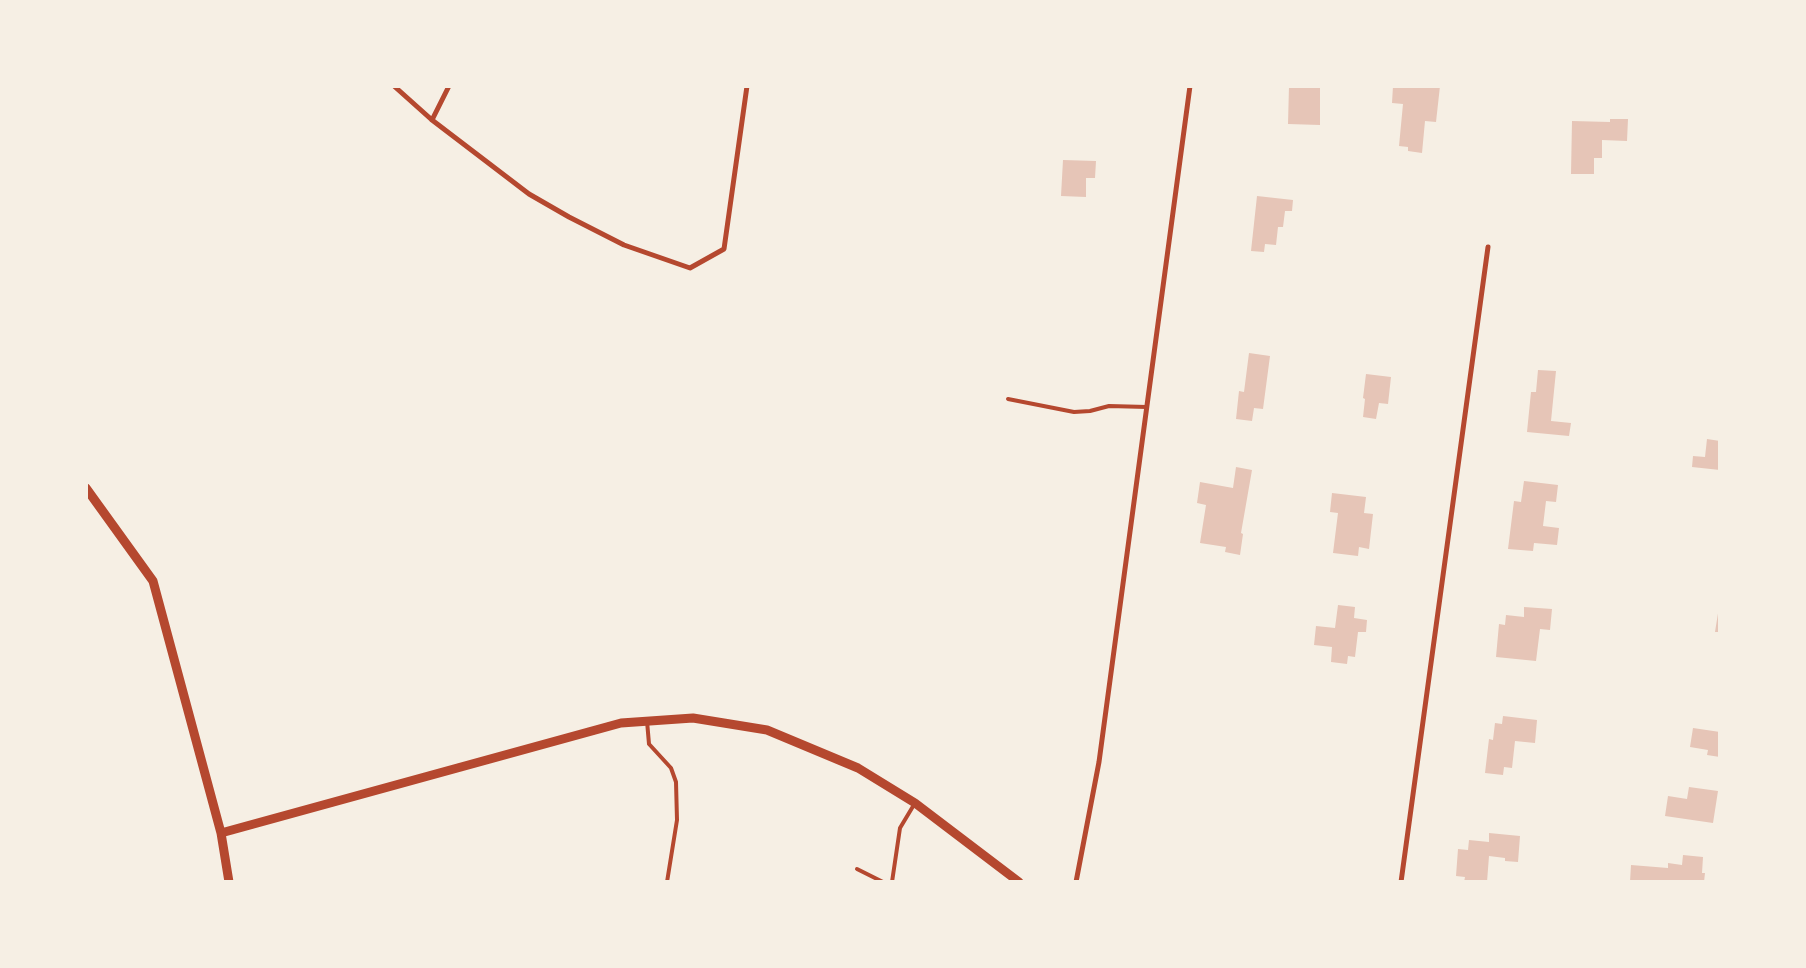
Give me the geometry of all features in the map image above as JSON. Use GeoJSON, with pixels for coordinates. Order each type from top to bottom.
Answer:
{"type":"FeatureCollection","features":[{"type":"Feature","properties":{"kind":"street"},"geometry":{"type":"LineString","coordinates":[[394,86],[432,120],[529,194],[624,245],[690,268],[724,249],[747,86]]}},
{"type":"Feature","properties":{"kind":"street"},"geometry":{"type":"LineString","coordinates":[[432,120],[449,86]]}},
{"type":"Feature","properties":{"kind":"street"},"geometry":{"type":"LineString","coordinates":[[1076,882],[1099,762],[1190,86]]}},
{"type":"Feature","properties":{"kind":"street"},"geometry":{"type":"LineString","coordinates":[[1401,882],[1488,247]]}},
{"type":"Feature","properties":{"kind":"street"},"geometry":{"type":"LineString","coordinates":[[86,488],[153,581],[221,832],[229,882]]}},
{"type":"Feature","properties":{"kind":"street"},"geometry":{"type":"LineString","coordinates":[[221,832],[621,722],[693,718],[767,730],[858,768],[916,803],[1019,882]]}},
{"type":"Feature","properties":{"kind":"lane"},"geometry":{"type":"LineString","coordinates":[[1008,399],[1074,412],[1090,411],[1109,406],[1147,407]]}},
{"type":"Feature","properties":{"kind":"lane"},"geometry":{"type":"LineString","coordinates":[[647,721],[649,744],[671,768],[676,782],[677,820],[667,882]]}},
{"type":"Feature","properties":{"kind":"lane"},"geometry":{"type":"LineString","coordinates":[[892,882],[900,828],[916,803]]}},
{"type":"Feature","properties":{"kind":"lane"},"geometry":{"type":"LineString","coordinates":[[857,869],[883,882]]}},
{"type":"Feature","properties":{"kind":"building"},"geometry":{"type":"Polygon","coordinates":[[[1289,86],[1320,88],[1320,125],[1288,124],[1289,86]]]}},
{"type":"Feature","properties":{"kind":"building"},"geometry":{"type":"Polygon","coordinates":[[[1393,86],[1440,86],[1436,122],[1425,121],[1422,153],[1408,151],[1408,147],[1399,146],[1403,104],[1392,103],[1393,86]]]}},
{"type":"Feature","properties":{"kind":"building"},"geometry":{"type":"Polygon","coordinates":[[[1610,119],[1628,119],[1627,141],[1602,140],[1602,158],[1594,158],[1594,174],[1571,174],[1572,121],[1610,122],[1610,119]]]}},
{"type":"Feature","properties":{"kind":"building"},"geometry":{"type":"Polygon","coordinates":[[[1063,160],[1096,161],[1095,178],[1086,178],[1086,197],[1061,196],[1063,160]]]}},
{"type":"Feature","properties":{"kind":"building"},"geometry":{"type":"Polygon","coordinates":[[[1257,196],[1293,200],[1292,211],[1285,211],[1283,227],[1278,227],[1276,245],[1265,244],[1264,252],[1251,251],[1257,196]]]}},
{"type":"Feature","properties":{"kind":"building"},"geometry":{"type":"Polygon","coordinates":[[[1249,353],[1270,356],[1263,409],[1254,408],[1252,421],[1236,419],[1239,391],[1244,392],[1249,353]]]}},
{"type":"Feature","properties":{"kind":"building"},"geometry":{"type":"Polygon","coordinates":[[[1538,370],[1556,371],[1551,421],[1571,423],[1569,436],[1527,432],[1531,392],[1536,392],[1538,370]]]}},
{"type":"Feature","properties":{"kind":"building"},"geometry":{"type":"Polygon","coordinates":[[[1366,374],[1391,377],[1388,404],[1379,403],[1376,419],[1363,417],[1366,374]]]}},
{"type":"Feature","properties":{"kind":"building"},"geometry":{"type":"Polygon","coordinates":[[[1707,439],[1720,441],[1720,470],[1692,467],[1693,456],[1705,457],[1707,439]]]}},
{"type":"Feature","properties":{"kind":"building"},"geometry":{"type":"Polygon","coordinates":[[[1236,467],[1252,470],[1241,533],[1243,534],[1240,555],[1225,552],[1226,547],[1200,543],[1206,505],[1197,503],[1200,482],[1233,488],[1236,467]]]}},
{"type":"Feature","properties":{"kind":"building"},"geometry":{"type":"Polygon","coordinates":[[[1524,481],[1558,485],[1556,502],[1546,501],[1543,526],[1559,528],[1557,545],[1534,543],[1533,551],[1508,549],[1514,501],[1521,502],[1524,481]]]}},
{"type":"Feature","properties":{"kind":"building"},"geometry":{"type":"Polygon","coordinates":[[[1332,493],[1366,497],[1364,513],[1373,514],[1369,549],[1359,547],[1358,556],[1333,553],[1338,513],[1330,512],[1332,493]]]}},
{"type":"Feature","properties":{"kind":"building"},"geometry":{"type":"Polygon","coordinates":[[[1338,605],[1355,607],[1354,618],[1367,620],[1366,632],[1358,632],[1355,657],[1348,656],[1347,664],[1331,662],[1332,647],[1314,645],[1316,626],[1335,628],[1338,605]]]}},
{"type":"Feature","properties":{"kind":"building"},"geometry":{"type":"Polygon","coordinates":[[[1524,607],[1552,609],[1550,630],[1540,629],[1536,661],[1496,657],[1499,624],[1505,625],[1506,615],[1524,617],[1524,607]]]}},
{"type":"Feature","properties":{"kind":"building"},"geometry":{"type":"Polygon","coordinates":[[[1719,607],[1720,632],[1715,632],[1719,607]]]}},
{"type":"Feature","properties":{"kind":"building"},"geometry":{"type":"Polygon","coordinates":[[[1503,716],[1537,720],[1535,743],[1515,741],[1512,768],[1504,767],[1503,775],[1485,773],[1489,739],[1493,740],[1495,723],[1502,724],[1503,716]]]}},
{"type":"Feature","properties":{"kind":"building"},"geometry":{"type":"Polygon","coordinates":[[[1693,728],[1720,732],[1720,757],[1707,755],[1708,750],[1690,747],[1693,728]]]}},
{"type":"Feature","properties":{"kind":"building"},"geometry":{"type":"Polygon","coordinates":[[[1689,787],[1718,791],[1713,823],[1665,816],[1668,796],[1687,799],[1689,787]]]}},
{"type":"Feature","properties":{"kind":"building"},"geometry":{"type":"Polygon","coordinates":[[[1489,833],[1520,836],[1518,862],[1505,861],[1505,858],[1489,856],[1487,882],[1464,882],[1465,877],[1456,876],[1458,849],[1468,850],[1469,840],[1489,842],[1489,833]]]}},
{"type":"Feature","properties":{"kind":"building"},"geometry":{"type":"Polygon","coordinates":[[[1683,855],[1703,857],[1702,873],[1705,873],[1704,882],[1630,882],[1631,865],[1668,868],[1668,863],[1682,865],[1683,855]]]}}]}
